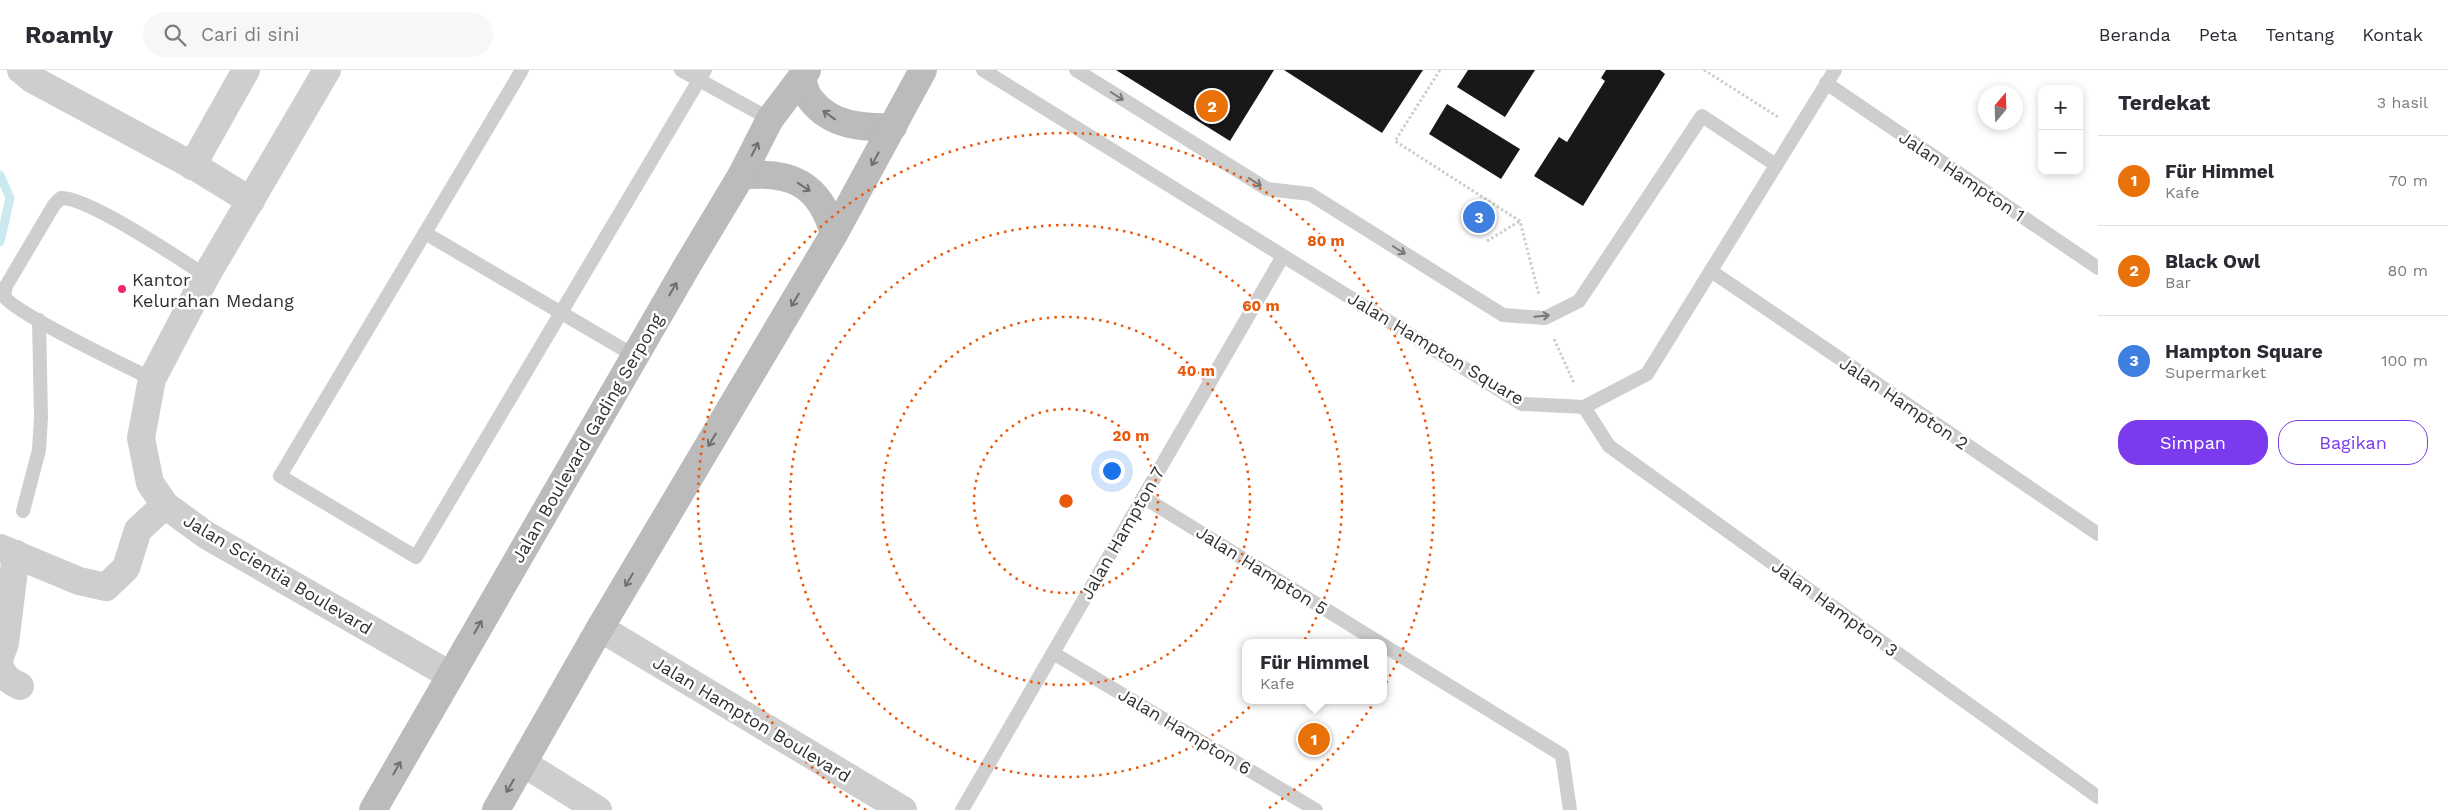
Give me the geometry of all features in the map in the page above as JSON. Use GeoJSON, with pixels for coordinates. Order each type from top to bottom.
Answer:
{"type":"FeatureCollection","features":[{"type":"Feature","properties":{"kind":"main road"},"geometry":{"type":"LineString","coordinates":[[496,810],[600,628],[834,234],[923,70]]}},
{"type":"Feature","properties":{"kind":"main road"},"geometry":{"type":"LineString","coordinates":[[804,74],[810,100],[833,120],[864,128],[893,127]]}},
{"type":"Feature","properties":{"kind":"main road","name":"Jalan Boulevard Gading Serpong"},"geometry":{"type":"LineString","coordinates":[[373,810],[741,176],[770,119],[804,74]]}},
{"type":"Feature","properties":{"kind":"main road"},"geometry":{"type":"LineString","coordinates":[[741,176],[766,173],[795,180],[816,194],[831,222],[834,234]]}},
{"type":"Feature","properties":{"kind":"street"},"geometry":{"type":"LineString","coordinates":[[21,70],[32,79],[251,200]]}},
{"type":"Feature","properties":{"kind":"street"},"geometry":{"type":"LineString","coordinates":[[192,166],[246,70]]}},
{"type":"Feature","properties":{"kind":"street","name":"Jalan Scientia Boulevard"},"geometry":{"type":"LineString","coordinates":[[327,70],[206,276],[152,379],[141,438],[150,483],[165,505],[206,534],[450,675]]}},
{"type":"Feature","properties":{"kind":"street"},"geometry":{"type":"LineString","coordinates":[[0,657],[5,643],[8,551],[78,582],[106,587],[126,568],[138,530],[165,505]]}},
{"type":"Feature","properties":{"kind":"street","name":"Jalan Hampton Boulevard"},"geometry":{"type":"LineString","coordinates":[[600,628],[903,810]]}},
{"type":"Feature","properties":{"kind":"street"},"geometry":{"type":"LineString","coordinates":[[0,667],[8,679],[20,686]]}},
{"type":"Feature","properties":{"kind":"street"},"geometry":{"type":"LineString","coordinates":[[524,763],[598,810]]}},
{"type":"Feature","properties":{"kind":"lane"},"geometry":{"type":"LineString","coordinates":[[522,70],[280,476],[416,557],[702,75]]}},
{"type":"Feature","properties":{"kind":"lane"},"geometry":{"type":"LineString","coordinates":[[681,70],[702,75],[770,119]]}},
{"type":"Feature","properties":{"kind":"lane","name":"Jalan Hampton Square"},"geometry":{"type":"LineString","coordinates":[[983,70],[1522,404],[1584,407]]}},
{"type":"Feature","properties":{"kind":"lane"},"geometry":{"type":"LineString","coordinates":[[1076,70],[1267,189],[1310,194],[1503,315],[1545,318],[1580,301],[1702,116],[1776,164]]}},
{"type":"Feature","properties":{"kind":"lane"},"geometry":{"type":"LineString","coordinates":[[1584,407],[1647,374],[1834,70]]}},
{"type":"Feature","properties":{"kind":"lane","name":"Jalan Hampton 1"},"geometry":{"type":"LineString","coordinates":[[1826,83],[2098,268]]}},
{"type":"Feature","properties":{"kind":"lane"},"geometry":{"type":"LineString","coordinates":[[152,379],[39,320],[6,300],[4,292],[54,206],[62,198],[78,200],[154,242],[206,276]]}},
{"type":"Feature","properties":{"kind":"lane"},"geometry":{"type":"LineString","coordinates":[[425,233],[560,314],[635,356]]}},
{"type":"Feature","properties":{"kind":"lane","name":"Jalan Hampton 7"},"geometry":{"type":"LineString","coordinates":[[962,810],[1283,256]]}},
{"type":"Feature","properties":{"kind":"lane","name":"Jalan Hampton 2"},"geometry":{"type":"LineString","coordinates":[[1710,271],[2098,534]]}},
{"type":"Feature","properties":{"kind":"lane"},"geometry":{"type":"LineString","coordinates":[[22,511],[39,450],[42,417],[39,320]]}},
{"type":"Feature","properties":{"kind":"lane","name":"Jalan Hampton 3"},"geometry":{"type":"LineString","coordinates":[[1584,407],[1609,446],[2098,797]]}},
{"type":"Feature","properties":{"kind":"lane","name":"Jalan Hampton 5"},"geometry":{"type":"LineString","coordinates":[[1143,497],[1373,639]]}},
{"type":"Feature","properties":{"kind":"lane","name":"Jalan Hampton 5"},"geometry":{"type":"LineString","coordinates":[[1387,648],[1562,755],[1570,810]]}},
{"type":"Feature","properties":{"kind":"lane","name":"Jalan Hampton 6"},"geometry":{"type":"LineString","coordinates":[[1053,653],[1316,810]]}},
{"type":"Feature","properties":{"kind":"path"},"geometry":{"type":"LineString","coordinates":[[1440,70],[1395,141],[1520,220],[1545,318],[1584,407]]}},
{"type":"Feature","properties":{"kind":"path"},"geometry":{"type":"LineString","coordinates":[[1704,70],[1798,130]]}},
{"type":"Feature","properties":{"kind":"path"},"geometry":{"type":"LineString","coordinates":[[1487,242],[1520,220]]}},
{"type":"Feature","properties":{"kind":"building"},"geometry":{"type":"Polygon","coordinates":[[[1116,70],[1274,70],[1230,141],[1116,70]]]}},
{"type":"Feature","properties":{"kind":"building"},"geometry":{"type":"Polygon","coordinates":[[[1284,70],[1423,70],[1382,133],[1284,70]]]}},
{"type":"Feature","properties":{"kind":"building"},"geometry":{"type":"Polygon","coordinates":[[[1468,70],[1535,70],[1505,117],[1457,87],[1468,70]]]}},
{"type":"Feature","properties":{"kind":"building"},"geometry":{"type":"Polygon","coordinates":[[[1606,70],[1660,70],[1665,74],[1583,206],[1534,176],[1559,137],[1567,142],[1605,81],[1601,78],[1606,70]]]}},
{"type":"Feature","properties":{"kind":"building"},"geometry":{"type":"Polygon","coordinates":[[[1447,104],[1520,149],[1501,179],[1429,134],[1447,104]]]}},
{"type":"Feature","properties":{"kind":"waterway"},"geometry":{"type":"LineString","coordinates":[[0,175],[10,198],[0,242]]}},
{"type":"Feature","properties":{"kind":"place","name":"Black Owl"},"geometry":{"type":"Point","coordinates":[1212,106]}},
{"type":"Feature","properties":{"kind":"place","name":"Hampton Square"},"geometry":{"type":"Point","coordinates":[1479,217]}},
{"type":"Feature","properties":{"kind":"place","name":"Kantor Kelurahan Medang"},"geometry":{"type":"Point","coordinates":[122,289]}},
{"type":"Feature","properties":{"kind":"place","name":"Für Himmel"},"geometry":{"type":"Point","coordinates":[1314,739]}}]}
